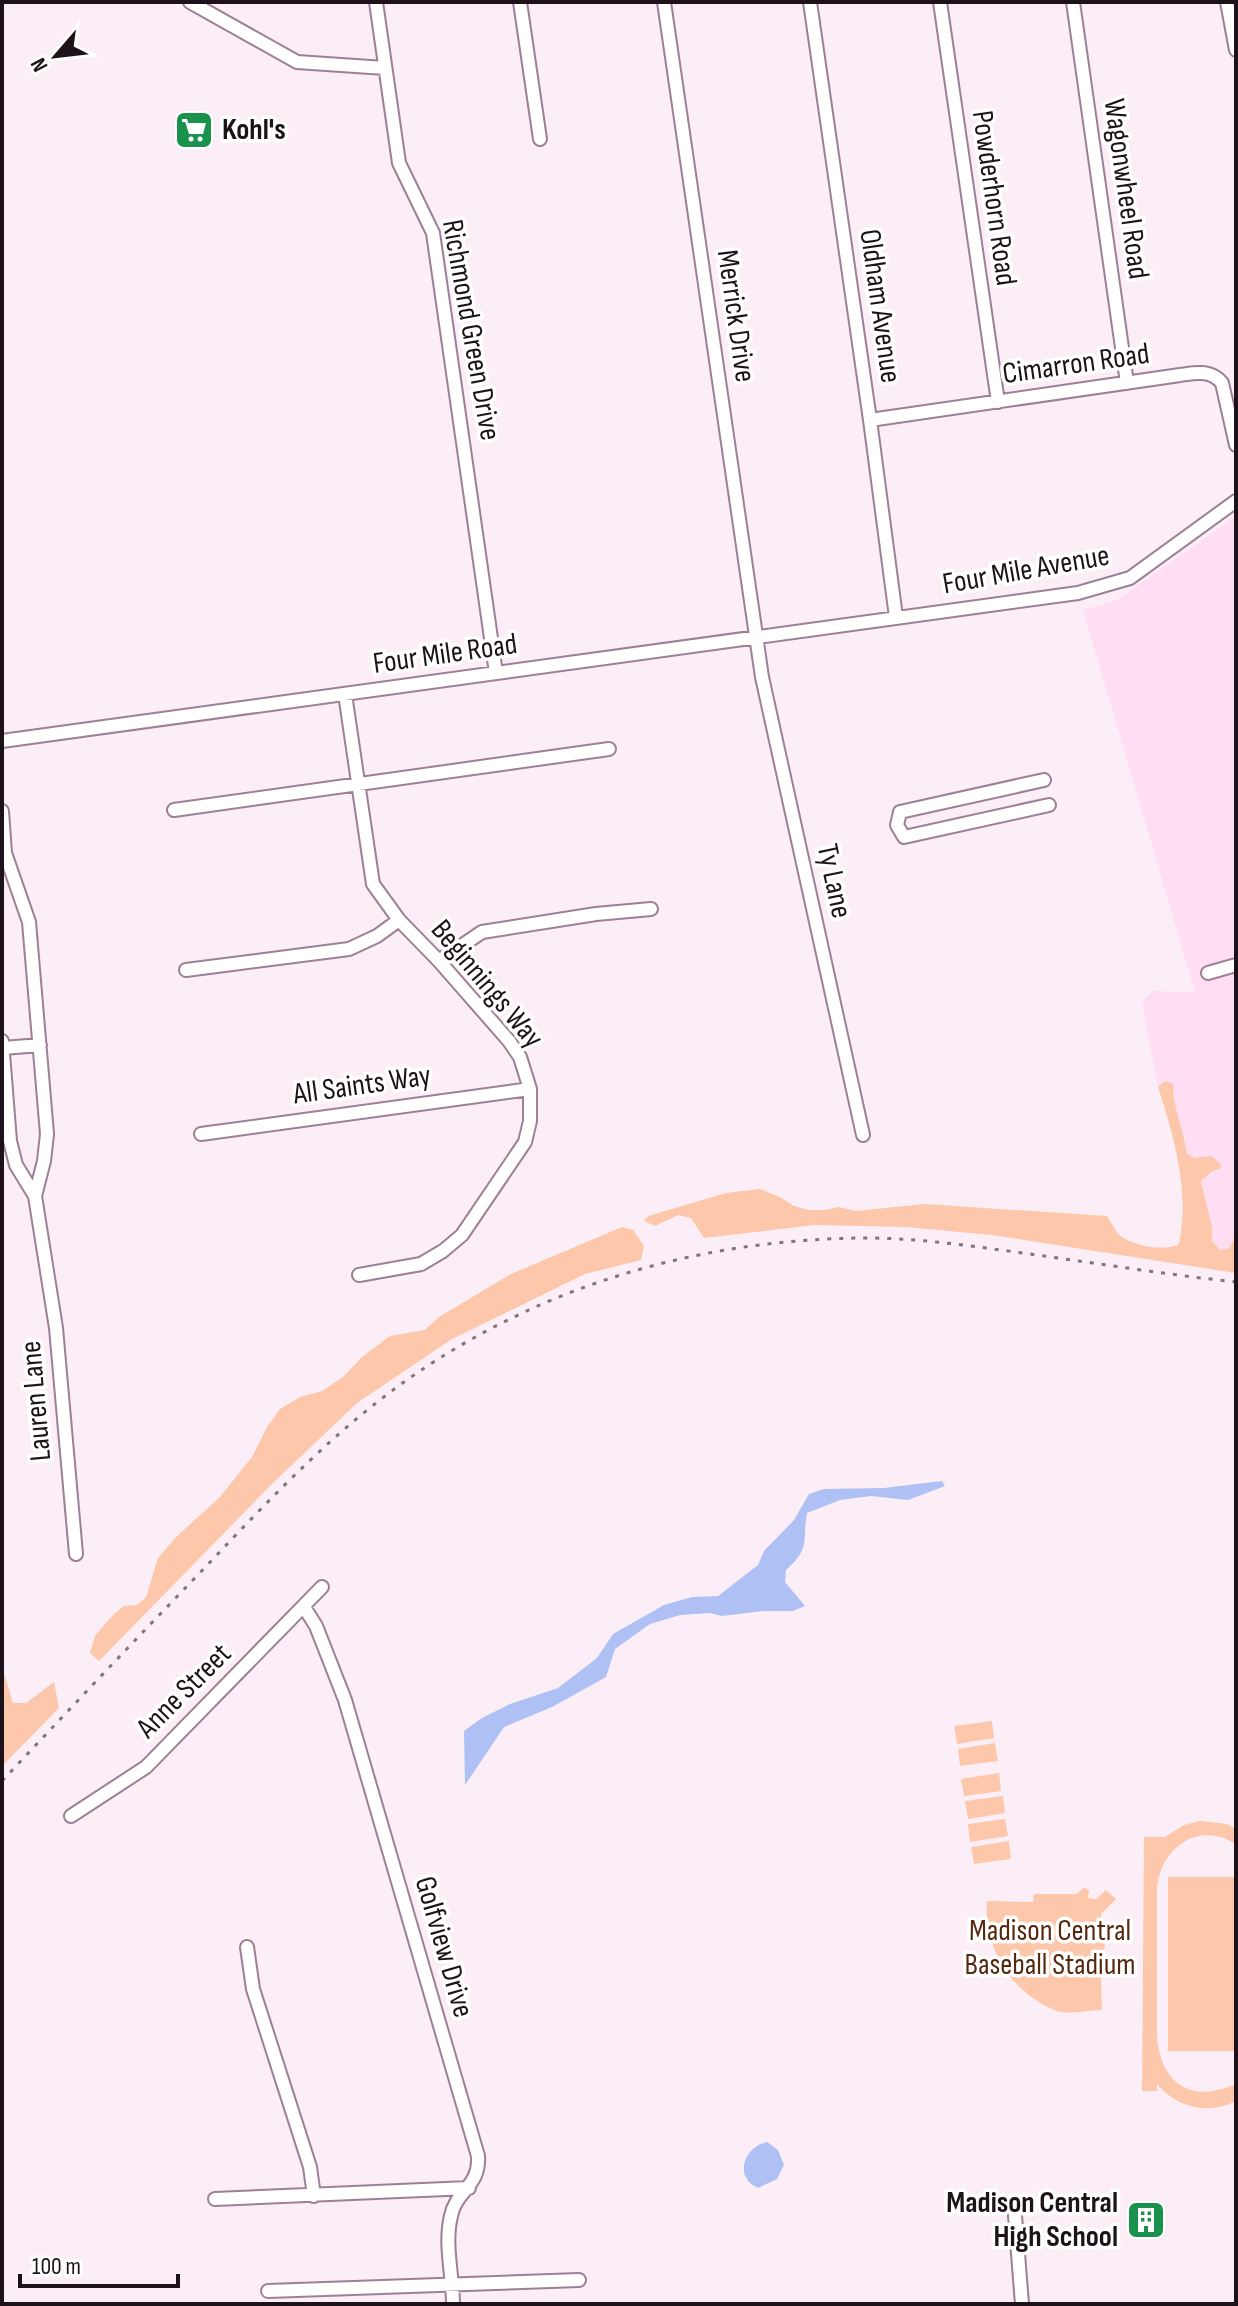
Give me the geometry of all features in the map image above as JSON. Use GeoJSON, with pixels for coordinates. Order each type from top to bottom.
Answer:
{"type":"FeatureCollection","features":[{"type":"Feature","properties":{"kind":"street"},"geometry":{"type":"LineString","coordinates":[[190,2],[297,62],[385,68]]}},
{"type":"Feature","properties":{"kind":"street","name":"Richmond Green Drive"},"geometry":{"type":"LineString","coordinates":[[376,2],[399,163],[433,233],[496,673]]}},
{"type":"Feature","properties":{"kind":"street"},"geometry":{"type":"LineString","coordinates":[[520,2],[540,139]]}},
{"type":"Feature","properties":{"kind":"street","name":"Merrick Drive"},"geometry":{"type":"LineString","coordinates":[[664,2],[756,638]]}},
{"type":"Feature","properties":{"kind":"street","name":"Oldham Avenue"},"geometry":{"type":"LineString","coordinates":[[810,2],[896,617]]}},
{"type":"Feature","properties":{"kind":"street","name":"Powderhorn Road"},"geometry":{"type":"LineString","coordinates":[[940,2],[998,402]]}},
{"type":"Feature","properties":{"kind":"street","name":"Wagonwheel Road"},"geometry":{"type":"LineString","coordinates":[[1073,2],[1127,383]]}},
{"type":"Feature","properties":{"kind":"street"},"geometry":{"type":"LineString","coordinates":[[1227,2],[1236,50]]}},
{"type":"Feature","properties":{"kind":"street","name":"Cimarron Road"},"geometry":{"type":"LineString","coordinates":[[870,420],[1201,373],[1217,376],[1224,390],[1236,445]]}},
{"type":"Feature","properties":{"kind":"street","name":"Four Mile Avenue"},"geometry":{"type":"LineString","coordinates":[[896,617],[1078,593],[1119,583],[1149,566],[1236,501]]}},
{"type":"Feature","properties":{"kind":"street","name":"Four Mile Road"},"geometry":{"type":"LineString","coordinates":[[2,741],[896,617]]}},
{"type":"Feature","properties":{"kind":"street","name":"Ty Lane"},"geometry":{"type":"LineString","coordinates":[[756,638],[863,1135]]}},
{"type":"Feature","properties":{"kind":"street","name":"Beginnings Way"},"geometry":{"type":"LineString","coordinates":[[345,694],[373,884],[399,920],[509,1041],[520,1057],[530,1089],[530,1121],[525,1142],[462,1235],[421,1264],[359,1275]]}},
{"type":"Feature","properties":{"kind":"street"},"geometry":{"type":"LineString","coordinates":[[174,810],[609,749]]}},
{"type":"Feature","properties":{"kind":"street"},"geometry":{"type":"LineString","coordinates":[[1044,780],[900,812],[897,825],[904,837],[1049,805]]}},
{"type":"Feature","properties":{"kind":"street","name":"Lauren Lane"},"geometry":{"type":"LineString","coordinates":[[2,811],[4,859],[29,922],[40,1045],[47,1134],[35,1196]]}},
{"type":"Feature","properties":{"kind":"street"},"geometry":{"type":"LineString","coordinates":[[439,961],[482,932],[544,921],[651,909]]}},
{"type":"Feature","properties":{"kind":"street"},"geometry":{"type":"LineString","coordinates":[[186,970],[334,952],[362,944],[399,920]]}},
{"type":"Feature","properties":{"kind":"street"},"geometry":{"type":"LineString","coordinates":[[1208,973],[1236,965]]}},
{"type":"Feature","properties":{"kind":"street","name":"Lauren Lane"},"geometry":{"type":"LineString","coordinates":[[2,1041],[10,1141],[16,1165],[35,1196],[56,1328],[76,1554]]}},
{"type":"Feature","properties":{"kind":"street"},"geometry":{"type":"LineString","coordinates":[[3,1048],[40,1045]]}},
{"type":"Feature","properties":{"kind":"street","name":"All Saints Way"},"geometry":{"type":"LineString","coordinates":[[201,1134],[530,1089]]}},
{"type":"Feature","properties":{"kind":"street","name":"Anne Street"},"geometry":{"type":"LineString","coordinates":[[71,1816],[146,1767],[322,1587]]}},
{"type":"Feature","properties":{"kind":"street","name":"Golfview Drive"},"geometry":{"type":"LineString","coordinates":[[304,1607],[316,1626],[345,1700],[475,2144],[479,2167],[476,2178],[457,2200],[450,2218],[453,2304]]}},
{"type":"Feature","properties":{"kind":"street"},"geometry":{"type":"LineString","coordinates":[[247,1947],[253,1989],[310,2167],[314,2196]]}},
{"type":"Feature","properties":{"kind":"street"},"geometry":{"type":"LineString","coordinates":[[215,2199],[469,2188]]}},
{"type":"Feature","properties":{"kind":"street"},"geometry":{"type":"LineString","coordinates":[[1014,2203],[1022,2304]]}},
{"type":"Feature","properties":{"kind":"street"},"geometry":{"type":"LineString","coordinates":[[268,2291],[579,2280]]}},
{"type":"Feature","properties":{"kind":"shaded area"},"geometry":{"type":"Polygon","coordinates":[[[1236,516],[1236,1236],[1229,1248],[1220,1250],[1211,1241],[1212,1227],[1201,1181],[1221,1168],[1211,1156],[1195,1158],[1187,1154],[1185,1138],[1179,1127],[1173,1085],[1165,1081],[1158,1087],[1142,1002],[1152,991],[1195,992],[1083,610],[1117,600],[1236,516]]]}},
{"type":"Feature","properties":{"kind":"green space"},"geometry":{"type":"Polygon","coordinates":[[[1165,1081],[1173,1084],[1187,1154],[1195,1158],[1211,1156],[1220,1163],[1221,1168],[1201,1181],[1212,1227],[1212,1241],[1220,1250],[1229,1248],[1236,1236],[1236,1273],[992,1235],[906,1227],[814,1225],[704,1238],[691,1218],[678,1215],[655,1226],[644,1221],[648,1216],[726,1193],[760,1189],[808,1210],[838,1207],[856,1211],[925,1204],[1107,1216],[1122,1237],[1150,1247],[1166,1248],[1179,1244],[1183,1205],[1175,1145],[1158,1087],[1165,1081]]]}},
{"type":"Feature","properties":{"kind":"green space"},"geometry":{"type":"Polygon","coordinates":[[[622,1227],[633,1230],[644,1246],[641,1260],[585,1274],[452,1339],[357,1403],[273,1483],[99,1661],[90,1653],[95,1636],[113,1615],[124,1606],[137,1605],[146,1597],[158,1558],[219,1498],[252,1457],[280,1409],[300,1397],[322,1391],[390,1336],[425,1330],[439,1317],[511,1274],[622,1227]]]}},
{"type":"Feature","properties":{"kind":"green space"},"geometry":{"type":"Polygon","coordinates":[[[2,1667],[13,1703],[26,1703],[54,1682],[59,1708],[2,1766],[2,1667]]]}},
{"type":"Feature","properties":{"kind":"green space"},"geometry":{"type":"Polygon","coordinates":[[[992,1721],[994,1738],[957,1744],[954,1726],[992,1721]]]}},
{"type":"Feature","properties":{"kind":"green space"},"geometry":{"type":"Polygon","coordinates":[[[995,1743],[998,1761],[960,1766],[958,1749],[995,1743]]]}},
{"type":"Feature","properties":{"kind":"green space"},"geometry":{"type":"Polygon","coordinates":[[[999,1773],[1001,1791],[964,1796],[961,1779],[999,1773]]]}},
{"type":"Feature","properties":{"kind":"green space"},"geometry":{"type":"Polygon","coordinates":[[[1003,1796],[1005,1813],[968,1819],[965,1801],[1003,1796]]]}},
{"type":"Feature","properties":{"kind":"green space"},"geometry":{"type":"Polygon","coordinates":[[[1005,1819],[1008,1836],[970,1842],[968,1824],[1005,1819]]]}},
{"type":"Feature","properties":{"kind":"green space"},"geometry":{"type":"Polygon","coordinates":[[[1200,1821],[1227,1824],[1236,1829],[1236,1844],[1222,1837],[1195,1837],[1173,1850],[1165,1861],[1157,1889],[1157,2039],[1166,2069],[1182,2086],[1206,2092],[1236,2084],[1236,2101],[1215,2108],[1183,2104],[1157,2084],[1157,2091],[1142,2091],[1144,1837],[1165,1837],[1184,1825],[1200,1821]]]}},
{"type":"Feature","properties":{"kind":"green space"},"geometry":{"type":"Polygon","coordinates":[[[1009,1841],[1011,1859],[974,1864],[971,1847],[1009,1841]]]}},
{"type":"Feature","properties":{"kind":"green space"},"geometry":{"type":"Polygon","coordinates":[[[1168,1877],[1236,1877],[1236,2051],[1168,2051],[1168,1877]]]}},
{"type":"Feature","properties":{"kind":"green space","name":"Madison Central Baseball Stadium"},"geometry":{"type":"Polygon","coordinates":[[[1084,1887],[1089,1891],[1088,1898],[1096,1899],[1106,1890],[1116,1899],[1101,1914],[1105,1948],[1100,1953],[1102,2010],[1062,2012],[1027,1993],[1004,1967],[990,1936],[987,1901],[1033,1902],[1034,1894],[1077,1894],[1084,1887]]]}},
{"type":"Feature","properties":{"kind":"water"},"geometry":{"type":"Polygon","coordinates":[[[942,1481],[945,1486],[908,1500],[871,1496],[840,1500],[807,1513],[804,1544],[799,1556],[786,1570],[785,1582],[805,1606],[793,1611],[722,1616],[710,1613],[680,1615],[650,1624],[615,1649],[606,1677],[552,1707],[504,1727],[465,1785],[464,1731],[510,1704],[558,1688],[597,1658],[613,1634],[664,1605],[692,1597],[718,1596],[758,1565],[764,1551],[794,1520],[809,1494],[824,1489],[884,1488],[942,1481]]]}},
{"type":"Feature","properties":{"kind":"water"},"geometry":{"type":"Polygon","coordinates":[[[767,2142],[778,2150],[784,2165],[777,2179],[758,2188],[746,2177],[744,2163],[752,2150],[767,2142]]]}},
{"type":"Feature","properties":{"kind":"railway"},"geometry":{"type":"LineString","coordinates":[[2,1781],[260,1510],[328,1444],[376,1403],[430,1364],[486,1331],[545,1303],[606,1280],[669,1262],[733,1249],[799,1241],[865,1238],[959,1244],[1236,1282]]}},
{"type":"Feature","properties":{"kind":"place","name":"Kohl's"},"geometry":{"type":"Point","coordinates":[194,130]}},
{"type":"Feature","properties":{"kind":"place","name":"Madison Central High School"},"geometry":{"type":"Point","coordinates":[1146,2220]}}]}
